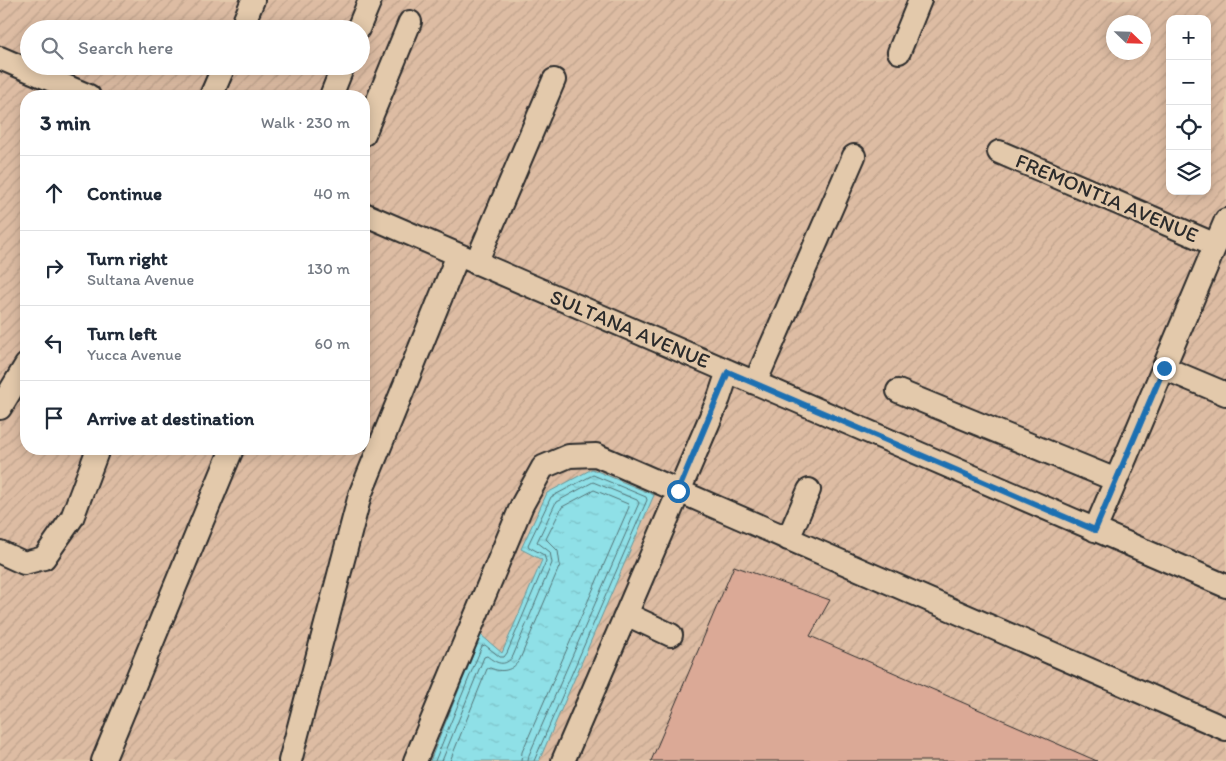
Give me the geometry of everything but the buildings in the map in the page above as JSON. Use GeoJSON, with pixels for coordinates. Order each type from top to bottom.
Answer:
{"type":"FeatureCollection","features":[{"type":"Feature","properties":{"kind":"street"},"geometry":{"type":"LineString","coordinates":[[245,20],[253,0]]}},
{"type":"Feature","properties":{"kind":"street"},"geometry":{"type":"LineString","coordinates":[[362,20],[370,0]]}},
{"type":"Feature","properties":{"kind":"street"},"geometry":{"type":"LineString","coordinates":[[899,52],[920,0]]}},
{"type":"Feature","properties":{"kind":"street"},"geometry":{"type":"LineString","coordinates":[[370,119],[410,22]]}},
{"type":"Feature","properties":{"kind":"street"},"geometry":{"type":"LineString","coordinates":[[0,58],[20,67]]}},
{"type":"Feature","properties":{"kind":"street"},"geometry":{"type":"LineString","coordinates":[[40,75],[75,90]]}},
{"type":"Feature","properties":{"kind":"street"},"geometry":{"type":"LineString","coordinates":[[214,90],[220,75]]}},
{"type":"Feature","properties":{"kind":"street"},"geometry":{"type":"LineString","coordinates":[[333,90],[339,75]]}},
{"type":"Feature","properties":{"kind":"street"},"geometry":{"type":"LineString","coordinates":[[290,761],[360,495],[467,259],[554,80]]}},
{"type":"Feature","properties":{"kind":"street","name":"FREMONTIA AVENUE"},"geometry":{"type":"LineString","coordinates":[[998,152],[1216,245]]}},
{"type":"Feature","properties":{"kind":"street"},"geometry":{"type":"LineString","coordinates":[[755,383],[854,156]]}},
{"type":"Feature","properties":{"kind":"street","name":"SULTANA AVENUE"},"geometry":{"type":"LineString","coordinates":[[370,217],[1226,586]]}},
{"type":"Feature","properties":{"kind":"street"},"geometry":{"type":"LineString","coordinates":[[1095,530],[1226,220]]}},
{"type":"Feature","properties":{"kind":"street"},"geometry":{"type":"LineString","coordinates":[[1164,368],[1226,394]]}},
{"type":"Feature","properties":{"kind":"street"},"geometry":{"type":"LineString","coordinates":[[563,761],[728,372]]}},
{"type":"Feature","properties":{"kind":"street"},"geometry":{"type":"LineString","coordinates":[[0,408],[20,375]]}},
{"type":"Feature","properties":{"kind":"street"},"geometry":{"type":"LineString","coordinates":[[898,391],[1116,480]]}},
{"type":"Feature","properties":{"kind":"street"},"geometry":{"type":"LineString","coordinates":[[415,761],[522,505],[543,466],[568,456],[596,454],[1226,729]]}},
{"type":"Feature","properties":{"kind":"street"},"geometry":{"type":"LineString","coordinates":[[0,552],[24,563],[44,558],[72,518],[96,455]]}},
{"type":"Feature","properties":{"kind":"street"},"geometry":{"type":"LineString","coordinates":[[103,761],[230,455]]}},
{"type":"Feature","properties":{"kind":"street"},"geometry":{"type":"LineString","coordinates":[[788,539],[809,490]]}},
{"type":"Feature","properties":{"kind":"street"},"geometry":{"type":"LineString","coordinates":[[626,614],[671,635]]}},
{"type":"Feature","properties":{"kind":"shaded area"},"geometry":{"type":"Polygon","coordinates":[[[0,0],[1226,0],[1226,761],[0,761],[0,0]]]}},
{"type":"Feature","properties":{"kind":"water"},"geometry":{"type":"Polygon","coordinates":[[[592,469],[654,495],[539,761],[430,761],[481,635],[502,653],[542,560],[521,549],[547,493],[592,469]]]}},
{"type":"Feature","properties":{"kind":"route"},"geometry":{"type":"LineString","coordinates":[[678,491],[719,398],[728,372],[1095,530],[1164,368]]}}]}
